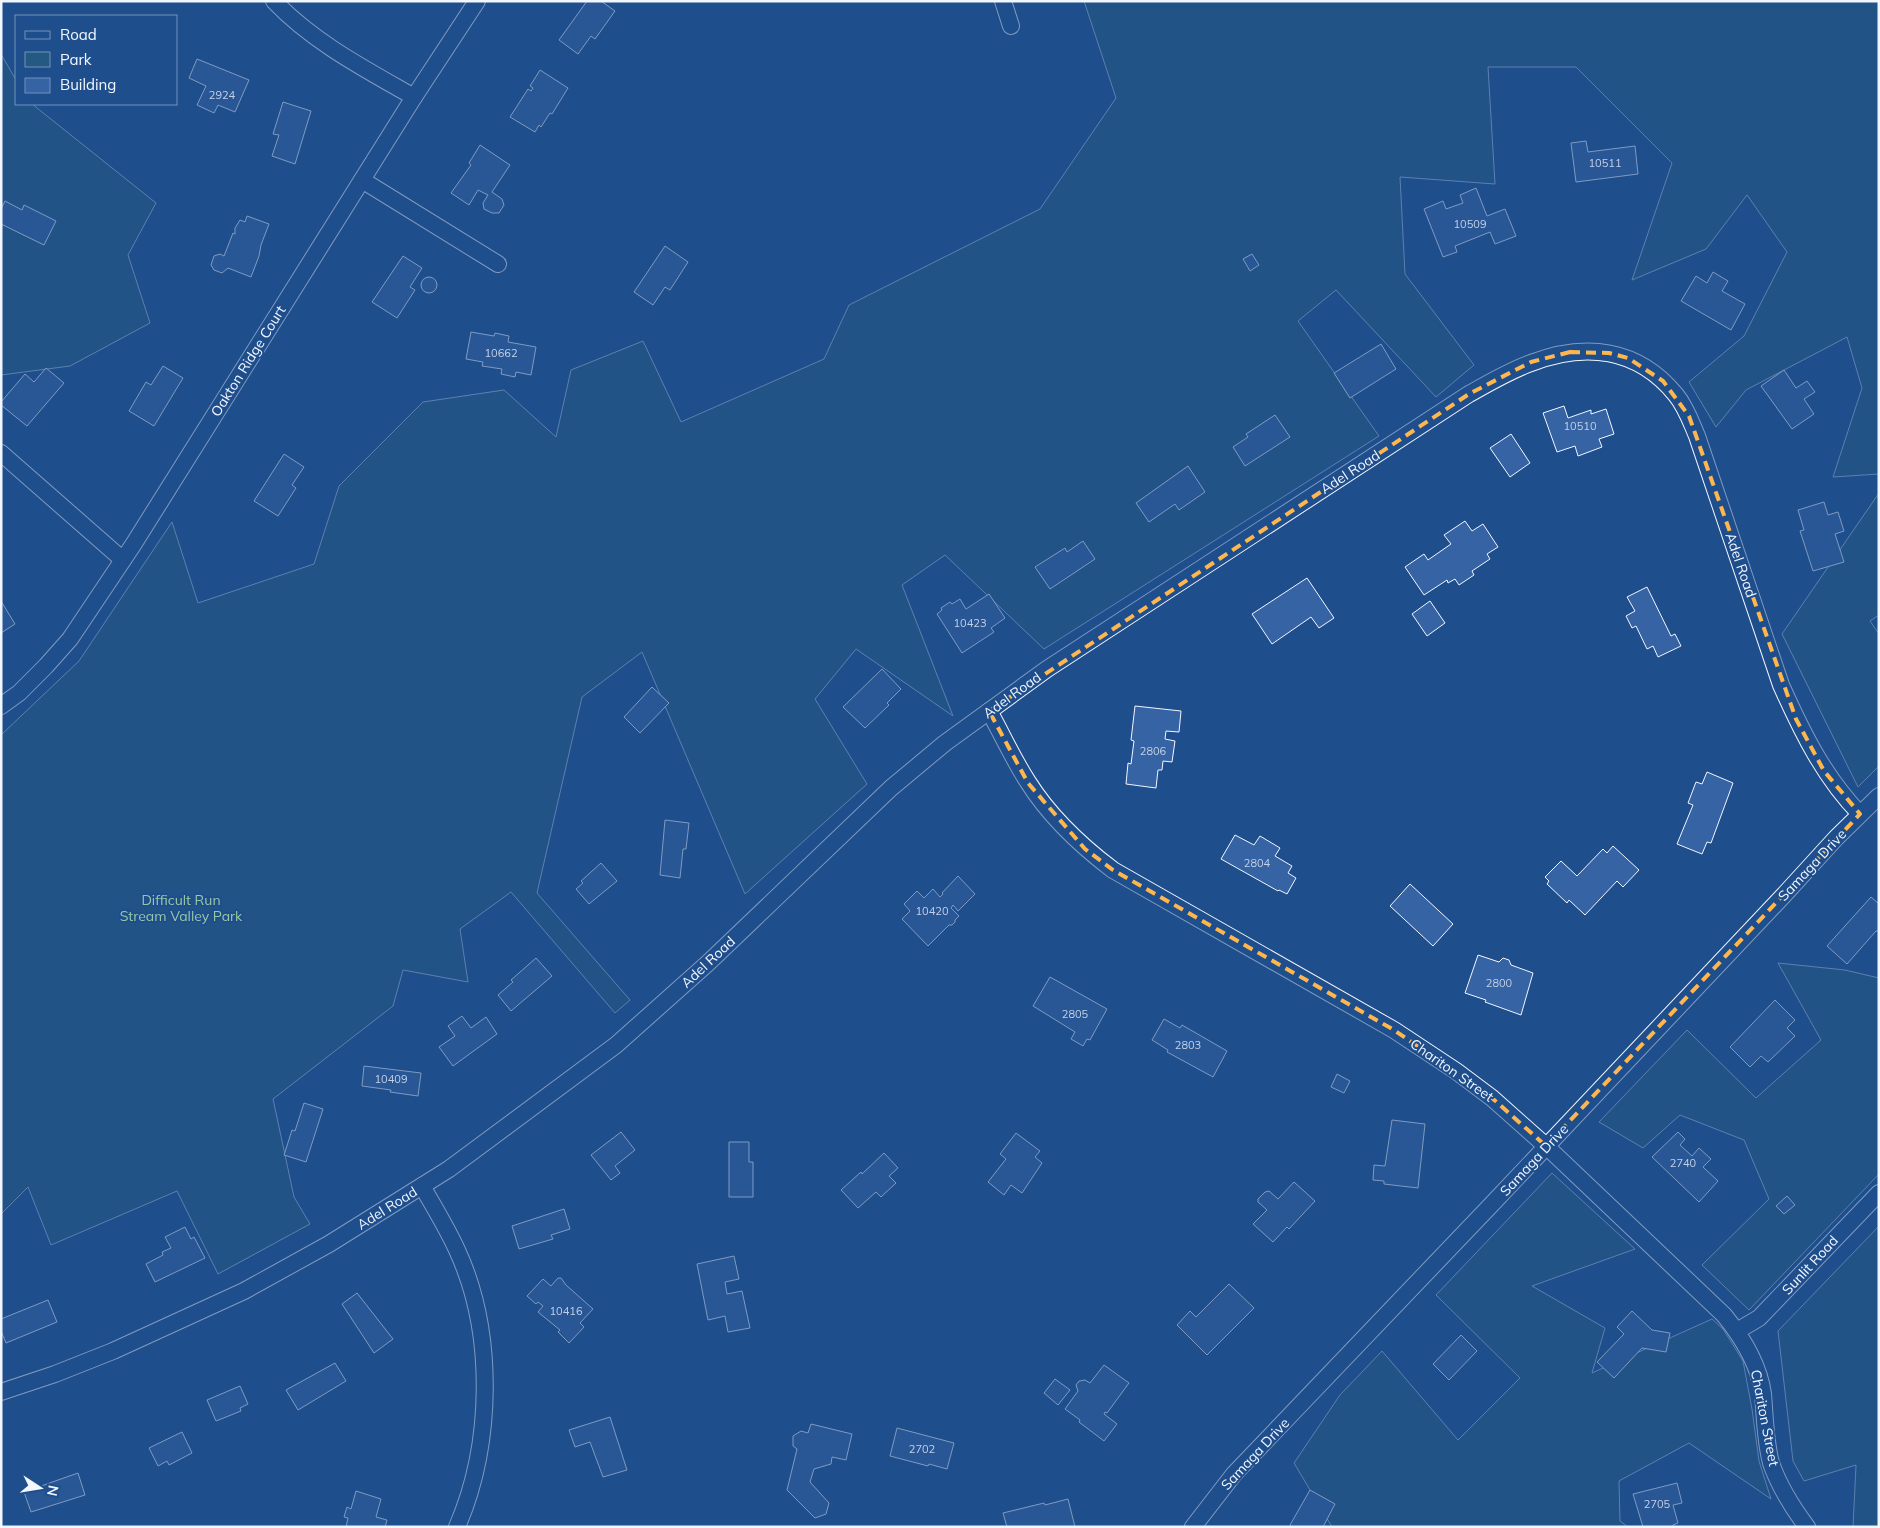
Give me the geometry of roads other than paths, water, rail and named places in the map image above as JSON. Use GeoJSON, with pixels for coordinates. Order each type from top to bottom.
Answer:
{"type":"FeatureCollection","features":[{"type":"Feature","properties":{"kind":"street"},"geometry":{"type":"LineString","coordinates":[[274,1],[288,16],[313,35],[414,97]]}},
{"type":"Feature","properties":{"kind":"street","name":"Oakton Ridge Court"},"geometry":{"type":"LineString","coordinates":[[1,706],[19,693],[70,638],[123,560],[414,97],[477,1]]}},
{"type":"Feature","properties":{"kind":"street"},"geometry":{"type":"LineString","coordinates":[[1003,1],[1011,26]]}},
{"type":"Feature","properties":{"kind":"street"},"geometry":{"type":"LineString","coordinates":[[362,180],[498,264]]}},
{"type":"Feature","properties":{"kind":"street","name":"Adel Road"},"geometry":{"type":"LineString","coordinates":[[1,1392],[56,1374],[113,1351],[244,1291],[329,1244],[476,1150],[616,1045],[708,963],[892,788],[945,744],[989,711],[1055,664],[1469,394],[1504,374],[1532,362],[1570,352],[1590,351],[1609,353],[1628,358],[1646,368],[1663,381],[1677,397],[1689,416],[1697,436],[1782,685],[1796,719],[1824,771],[1860,814]]}},
{"type":"Feature","properties":{"kind":"street"},"geometry":{"type":"LineString","coordinates":[[1,453],[123,560]]}},
{"type":"Feature","properties":{"kind":"street","name":"Chariton Street"},"geometry":{"type":"LineString","coordinates":[[989,711],[1028,783],[1060,825],[1085,849],[1113,870],[1394,1030],[1456,1071],[1492,1098],[1546,1146],[1724,1315],[1737,1331],[1759,1375],[1771,1462],[1784,1491],[1806,1527]]}},
{"type":"Feature","properties":{"kind":"street","name":"Samaga Drive"},"geometry":{"type":"LineString","coordinates":[[1193,1527],[1234,1474],[1784,896],[1836,838],[1879,796]]}},
{"type":"Feature","properties":{"kind":"street"},"geometry":{"type":"LineString","coordinates":[[422,1186],[457,1251],[469,1281],[479,1322],[484,1364],[486,1401],[483,1436],[474,1477],[457,1527]]}},
{"type":"Feature","properties":{"kind":"street","name":"Sunlit Road"},"geometry":{"type":"LineString","coordinates":[[1737,1331],[1759,1318],[1879,1193]]}},
{"type":"Feature","properties":{"kind":"park label","name":"Difficult Run Stream Valley Park"},"geometry":{"type":"Point","coordinates":[181,908]}}]}
